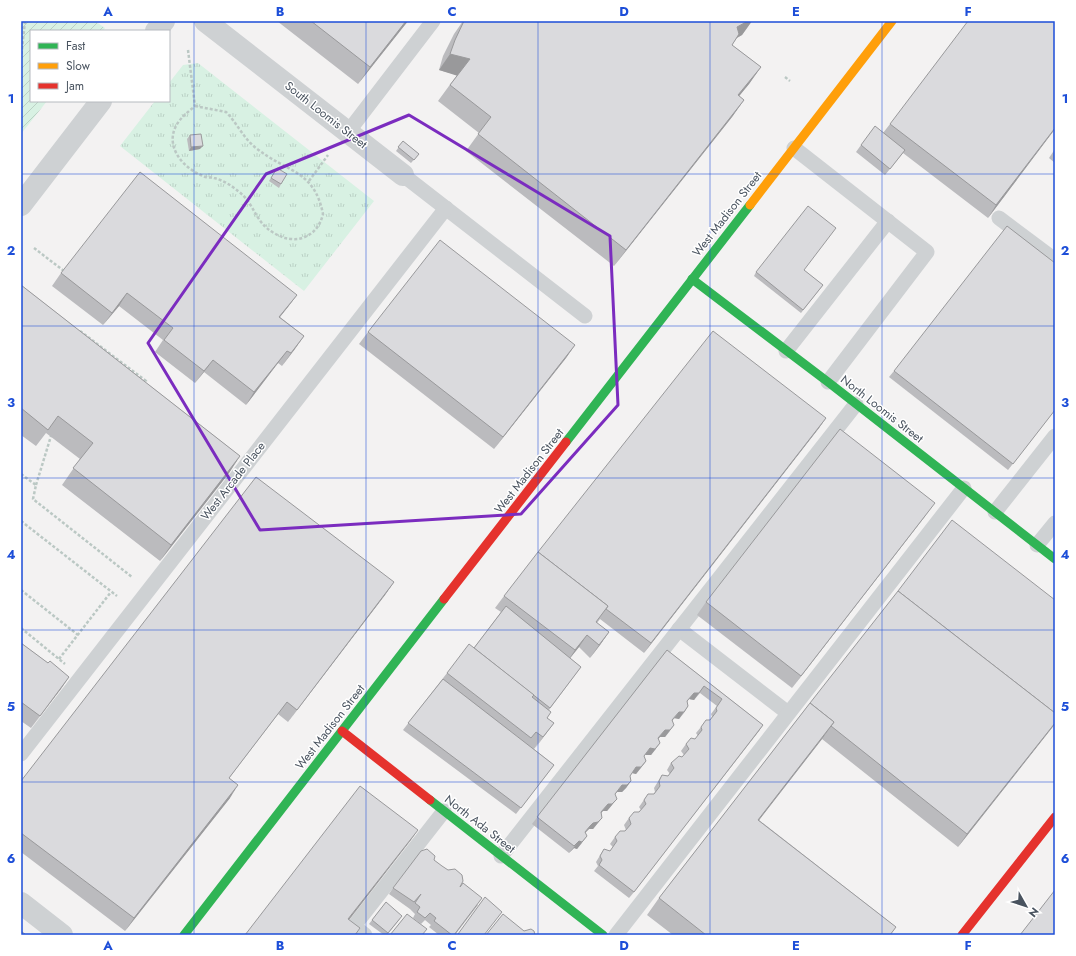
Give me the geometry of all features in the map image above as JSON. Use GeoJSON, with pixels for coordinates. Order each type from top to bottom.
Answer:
{"type":"FeatureCollection","features":[{"type":"Feature","properties":{"kind":"main road","name":"West Madison Street"},"geometry":{"type":"LineString","coordinates":[[184,935],[892,21]]}},
{"type":"Feature","properties":{"kind":"main road","name":"North Loomis Street"},"geometry":{"type":"LineString","coordinates":[[692,279],[828,382],[1055,560]]}},
{"type":"Feature","properties":{"kind":"main road","name":"North Ada Street"},"geometry":{"type":"LineString","coordinates":[[342,731],[603,935]]}},
{"type":"Feature","properties":{"kind":"main road"},"geometry":{"type":"LineString","coordinates":[[962,935],[1055,817]]}},
{"type":"Feature","properties":{"kind":"street"},"geometry":{"type":"LineString","coordinates":[[157,30],[164,21]]}},
{"type":"Feature","properties":{"kind":"street","name":"South Loomis Street"},"geometry":{"type":"LineString","coordinates":[[206,21],[403,175]]}},
{"type":"Feature","properties":{"kind":"street"},"geometry":{"type":"LineString","coordinates":[[21,205],[100,102]]}},
{"type":"Feature","properties":{"kind":"street"},"geometry":{"type":"LineString","coordinates":[[21,903],[62,935]]}},
{"type":"Feature","properties":{"kind":"lane"},"geometry":{"type":"LineString","coordinates":[[348,132],[433,21]]}},
{"type":"Feature","properties":{"kind":"lane"},"geometry":{"type":"LineString","coordinates":[[794,148],[927,252],[828,382]]}},
{"type":"Feature","properties":{"kind":"lane","name":"South Loomis Street"},"geometry":{"type":"LineString","coordinates":[[403,175],[585,316]]}},
{"type":"Feature","properties":{"kind":"lane","name":"West Arcade Place"},"geometry":{"type":"LineString","coordinates":[[21,754],[446,208]]}},
{"type":"Feature","properties":{"kind":"lane"},"geometry":{"type":"LineString","coordinates":[[999,218],[1055,260]]}},
{"type":"Feature","properties":{"kind":"lane"},"geometry":{"type":"LineString","coordinates":[[786,350],[888,221]]}},
{"type":"Feature","properties":{"kind":"lane"},"geometry":{"type":"LineString","coordinates":[[501,856],[856,404]]}},
{"type":"Feature","properties":{"kind":"lane"},"geometry":{"type":"LineString","coordinates":[[995,512],[1055,436]]}},
{"type":"Feature","properties":{"kind":"lane"},"geometry":{"type":"LineString","coordinates":[[616,935],[964,488]]}},
{"type":"Feature","properties":{"kind":"lane"},"geometry":{"type":"LineString","coordinates":[[1037,546],[1055,523]]}},
{"type":"Feature","properties":{"kind":"lane"},"geometry":{"type":"LineString","coordinates":[[679,629],[788,713]]}},
{"type":"Feature","properties":{"kind":"lane"},"geometry":{"type":"LineString","coordinates":[[365,935],[354,926],[444,811]]}},
{"type":"Feature","properties":{"kind":"path"},"geometry":{"type":"LineString","coordinates":[[21,59],[25,21]]}},
{"type":"Feature","properties":{"kind":"path"},"geometry":{"type":"LineString","coordinates":[[188,50],[195,106]]}},
{"type":"Feature","properties":{"kind":"path"},"geometry":{"type":"LineString","coordinates":[[785,77],[790,81]]}},
{"type":"Feature","properties":{"kind":"path"},"geometry":{"type":"LineString","coordinates":[[195,106],[226,112],[254,147],[282,166],[297,172],[309,180],[320,202],[323,214],[321,223],[310,236],[299,240],[275,234],[262,224],[240,193],[215,178],[204,177],[182,163],[175,152],[172,137],[176,125],[195,106]]}},
{"type":"Feature","properties":{"kind":"path"},"geometry":{"type":"LineString","coordinates":[[309,180],[328,155]]}},
{"type":"Feature","properties":{"kind":"path"},"geometry":{"type":"LineString","coordinates":[[34,248],[64,271]]}},
{"type":"Feature","properties":{"kind":"path"},"geometry":{"type":"LineString","coordinates":[[77,328],[146,381],[142,387]]}},
{"type":"Feature","properties":{"kind":"path"},"geometry":{"type":"LineString","coordinates":[[51,436],[33,499],[149,590]]}},
{"type":"Feature","properties":{"kind":"path"},"geometry":{"type":"LineString","coordinates":[[21,474],[36,485]]}},
{"type":"Feature","properties":{"kind":"path"},"geometry":{"type":"LineString","coordinates":[[21,521],[134,609]]}},
{"type":"Feature","properties":{"kind":"path"},"geometry":{"type":"LineString","coordinates":[[21,590],[78,635]]}},
{"type":"Feature","properties":{"kind":"path"},"geometry":{"type":"LineString","coordinates":[[60,659],[112,592]]}},
{"type":"Feature","properties":{"kind":"path"},"geometry":{"type":"LineString","coordinates":[[21,628],[82,676]]}},
{"type":"Feature","properties":{"kind":"highlighted area"},"geometry":{"type":"Polygon","coordinates":[[[409,115],[610,236],[618,405],[521,514],[260,530],[148,343],[266,174],[409,115]]]}},
{"type":"Feature","properties":{"kind":"green space"},"geometry":{"type":"Polygon","coordinates":[[[21,21],[95,21],[105,28],[104,30],[30,30],[30,102],[46,102],[21,134],[21,21]]]}},
{"type":"Feature","properties":{"kind":"green space"},"geometry":{"type":"Polygon","coordinates":[[[198,63],[374,201],[304,291],[120,146],[154,102],[170,102],[170,82],[183,65],[198,63]]]}},
{"type":"Feature","properties":{"kind":"building"},"geometry":{"type":"Polygon","coordinates":[[[311,21],[406,21],[370,67],[311,21]]]}},
{"type":"Feature","properties":{"kind":"building"},"geometry":{"type":"Polygon","coordinates":[[[464,21],[748,21],[737,27],[739,34],[732,45],[761,67],[738,95],[744,100],[626,250],[478,134],[491,117],[450,85],[470,59],[450,54],[464,21]]]}},
{"type":"Feature","properties":{"kind":"building"},"geometry":{"type":"Polygon","coordinates":[[[968,21],[1055,21],[1055,128],[996,205],[890,124],[968,21]]]}},
{"type":"Feature","properties":{"kind":"building"},"geometry":{"type":"Polygon","coordinates":[[[875,126],[905,150],[890,169],[861,145],[875,126]]]}},
{"type":"Feature","properties":{"kind":"building"},"geometry":{"type":"Polygon","coordinates":[[[201,134],[203,146],[191,147],[190,135],[201,134]]]}},
{"type":"Feature","properties":{"kind":"building"},"geometry":{"type":"Polygon","coordinates":[[[403,141],[419,154],[414,160],[398,147],[403,141]]]}},
{"type":"Feature","properties":{"kind":"building"},"geometry":{"type":"Polygon","coordinates":[[[277,168],[287,174],[281,184],[271,178],[277,168]]]}},
{"type":"Feature","properties":{"kind":"building"},"geometry":{"type":"Polygon","coordinates":[[[140,172],[297,295],[279,317],[304,336],[291,353],[287,351],[254,392],[213,360],[204,371],[164,340],[173,328],[127,293],[112,313],[61,273],[140,172]]]}},
{"type":"Feature","properties":{"kind":"building"},"geometry":{"type":"Polygon","coordinates":[[[808,206],[836,228],[804,270],[823,285],[803,310],[756,272],[808,206]]]}},
{"type":"Feature","properties":{"kind":"building"},"geometry":{"type":"Polygon","coordinates":[[[1007,226],[1055,263],[1055,410],[1013,464],[894,371],[1007,226]]]}},
{"type":"Feature","properties":{"kind":"building"},"geometry":{"type":"Polygon","coordinates":[[[440,240],[575,345],[503,437],[368,332],[440,240]]]}},
{"type":"Feature","properties":{"kind":"building"},"geometry":{"type":"Polygon","coordinates":[[[21,285],[240,456],[171,545],[73,468],[93,443],[58,416],[48,430],[21,408],[21,285]]]}},
{"type":"Feature","properties":{"kind":"building"},"geometry":{"type":"Polygon","coordinates":[[[713,331],[826,418],[651,643],[606,609],[608,606],[538,552],[713,331]]]}},
{"type":"Feature","properties":{"kind":"building"},"geometry":{"type":"Polygon","coordinates":[[[840,429],[935,503],[801,676],[706,602],[840,429]]]}},
{"type":"Feature","properties":{"kind":"building"},"geometry":{"type":"Polygon","coordinates":[[[256,477],[394,582],[297,710],[287,702],[229,778],[238,785],[134,918],[21,833],[21,781],[256,477]]]}},
{"type":"Feature","properties":{"kind":"building"},"geometry":{"type":"Polygon","coordinates":[[[952,520],[1055,600],[1055,713],[898,591],[952,520]]]}},
{"type":"Feature","properties":{"kind":"building"},"geometry":{"type":"Polygon","coordinates":[[[538,552],[608,606],[596,622],[609,632],[599,645],[587,635],[575,650],[504,596],[538,552]]]}},
{"type":"Feature","properties":{"kind":"building"},"geometry":{"type":"Polygon","coordinates":[[[898,591],[1055,713],[1055,723],[967,834],[831,726],[834,722],[810,703],[898,591]]]}},
{"type":"Feature","properties":{"kind":"building"},"geometry":{"type":"Polygon","coordinates":[[[506,606],[581,667],[550,708],[474,648],[506,606]]]}},
{"type":"Feature","properties":{"kind":"building"},"geometry":{"type":"Polygon","coordinates":[[[21,643],[48,663],[50,661],[69,677],[40,716],[21,702],[21,643]]]}},
{"type":"Feature","properties":{"kind":"building"},"geometry":{"type":"Polygon","coordinates":[[[469,644],[534,695],[532,697],[551,712],[547,718],[554,723],[543,737],[536,732],[531,738],[447,673],[469,644]]]}},
{"type":"Feature","properties":{"kind":"building"},"geometry":{"type":"Polygon","coordinates":[[[667,650],[763,725],[634,892],[599,865],[602,860],[600,856],[604,849],[610,851],[617,841],[615,837],[620,831],[625,831],[631,824],[629,818],[634,812],[639,812],[646,804],[644,800],[648,794],[654,794],[660,786],[659,781],[662,775],[668,776],[674,768],[671,763],[679,756],[682,757],[689,749],[686,744],[691,738],[695,739],[702,730],[701,727],[706,720],[710,720],[717,711],[716,708],[722,699],[704,686],[699,693],[694,693],[687,701],[688,706],[684,712],[679,712],[672,720],[674,725],[670,730],[665,730],[658,738],[660,743],[655,749],[650,748],[644,756],[646,761],[641,767],[636,767],[630,776],[631,781],[627,785],[622,785],[615,794],[617,799],[612,804],[608,804],[601,812],[602,818],[598,822],[593,823],[585,832],[587,836],[582,842],[579,841],[574,846],[537,817],[667,650]]]}},
{"type":"Feature","properties":{"kind":"building"},"geometry":{"type":"Polygon","coordinates":[[[443,679],[554,765],[521,808],[408,723],[443,679]]]}},
{"type":"Feature","properties":{"kind":"building"},"geometry":{"type":"Polygon","coordinates":[[[810,703],[834,722],[758,820],[896,927],[890,935],[706,935],[659,898],[810,703]]]}},
{"type":"Feature","properties":{"kind":"building"},"geometry":{"type":"Polygon","coordinates":[[[360,786],[418,830],[348,919],[360,928],[355,935],[245,935],[360,786]]]}},
{"type":"Feature","properties":{"kind":"building"},"geometry":{"type":"Polygon","coordinates":[[[427,849],[435,856],[434,860],[442,866],[448,870],[455,869],[462,875],[463,881],[460,887],[463,883],[482,898],[454,935],[434,921],[436,918],[430,913],[425,918],[417,912],[420,907],[415,903],[421,894],[414,902],[393,888],[421,851],[427,849]]]}},
{"type":"Feature","properties":{"kind":"building"},"geometry":{"type":"Polygon","coordinates":[[[1055,890],[1055,935],[1020,935],[1055,890]]]}},
{"type":"Feature","properties":{"kind":"building"},"geometry":{"type":"Polygon","coordinates":[[[485,897],[502,912],[484,935],[459,935],[458,934],[485,897]]]}},
{"type":"Feature","properties":{"kind":"building"},"geometry":{"type":"Polygon","coordinates":[[[386,902],[402,916],[388,933],[372,920],[386,902]]]}},
{"type":"Feature","properties":{"kind":"building"},"geometry":{"type":"Polygon","coordinates":[[[407,914],[427,929],[422,935],[390,935],[407,914]]]}},
{"type":"Feature","properties":{"kind":"building"},"geometry":{"type":"Polygon","coordinates":[[[503,914],[524,931],[531,929],[534,931],[535,935],[486,935],[503,914]]]}},
{"type":"Feature","properties":{"kind":"traffic: fast"},"geometry":{"type":"LineString","coordinates":[[566,442],[750,205]]}},
{"type":"Feature","properties":{"kind":"traffic: fast"},"geometry":{"type":"LineString","coordinates":[[692,279],[828,382],[1055,559]]}},
{"type":"Feature","properties":{"kind":"traffic: fast"},"geometry":{"type":"LineString","coordinates":[[184,935],[444,599]]}},
{"type":"Feature","properties":{"kind":"traffic: fast"},"geometry":{"type":"LineString","coordinates":[[430,800],[603,935]]}},
{"type":"Feature","properties":{"kind":"traffic: slow"},"geometry":{"type":"LineString","coordinates":[[750,205],[892,21]]}},
{"type":"Feature","properties":{"kind":"traffic: jam"},"geometry":{"type":"LineString","coordinates":[[444,599],[566,442]]}},
{"type":"Feature","properties":{"kind":"traffic: jam"},"geometry":{"type":"LineString","coordinates":[[342,731],[430,800]]}},
{"type":"Feature","properties":{"kind":"traffic: jam"},"geometry":{"type":"LineString","coordinates":[[962,935],[1055,817]]}}]}
